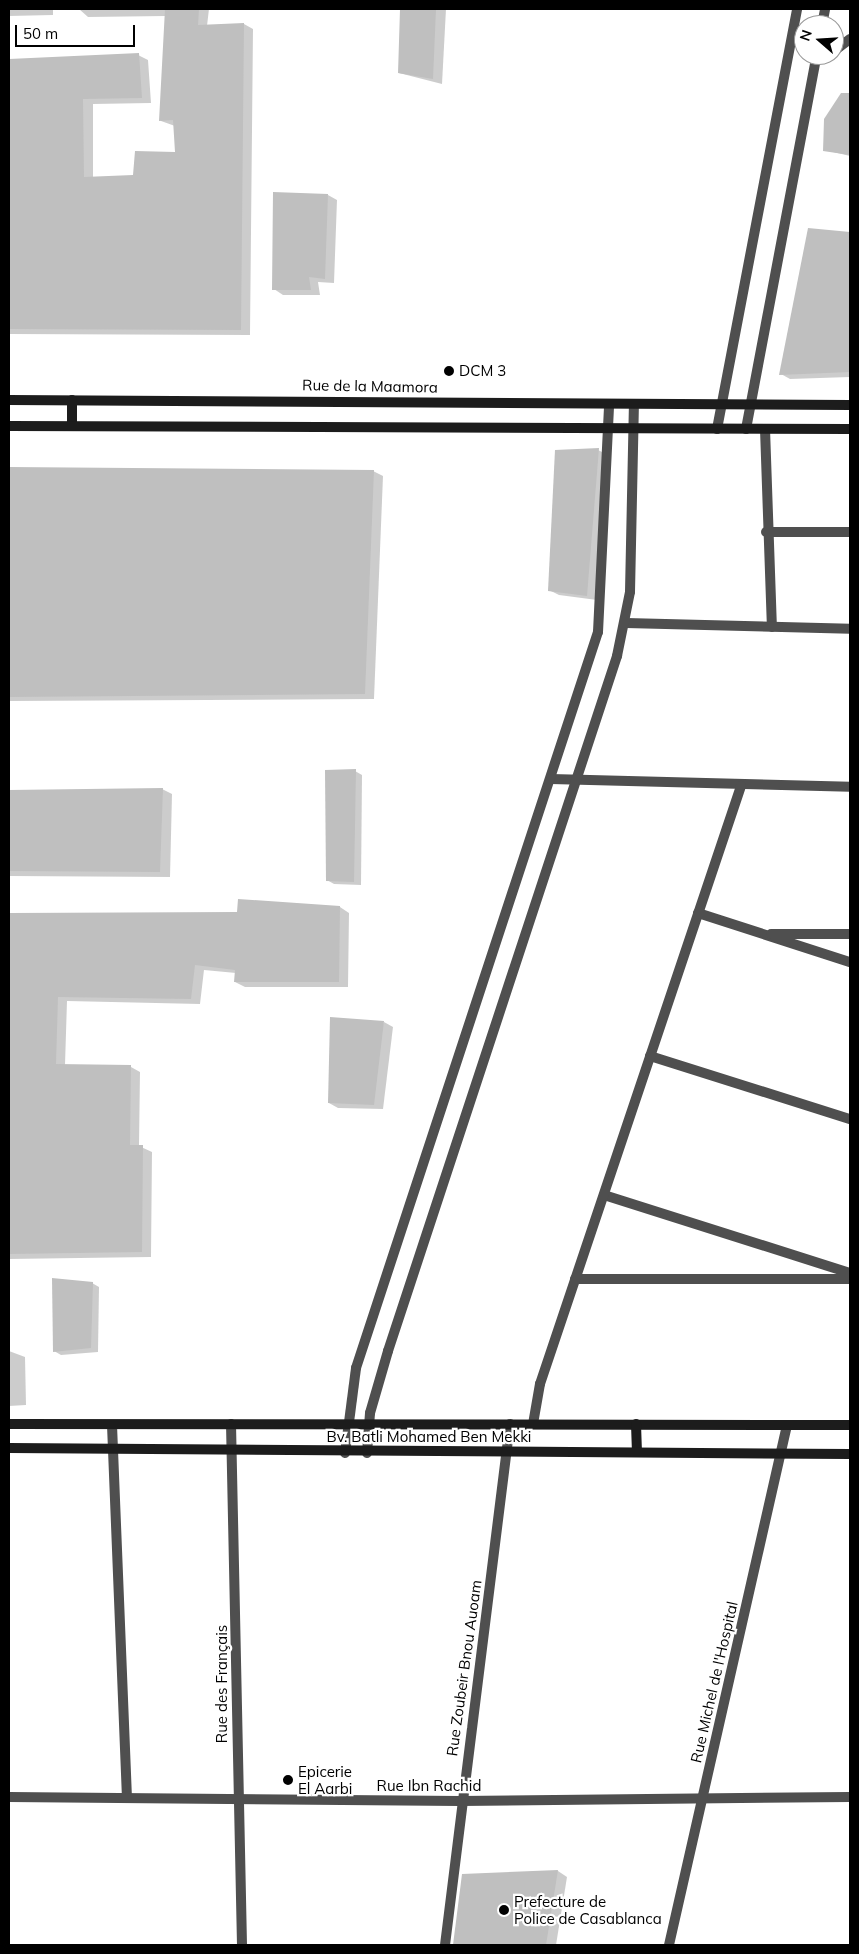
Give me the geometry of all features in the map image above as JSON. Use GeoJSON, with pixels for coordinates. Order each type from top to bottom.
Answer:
{"type":"FeatureCollection","features":[{"type":"Feature","properties":{"kind":"street"},"geometry":{"type":"LineString","coordinates":[[718,429],[797,9]]}},
{"type":"Feature","properties":{"kind":"street"},"geometry":{"type":"LineString","coordinates":[[746,429],[815,65]]}},
{"type":"Feature","properties":{"kind":"street","name":"Rue de la Maamora"},"geometry":{"type":"LineString","coordinates":[[9,400],[850,405]]}},
{"type":"Feature","properties":{"kind":"street"},"geometry":{"type":"LineString","coordinates":[[72,400],[72,426]]}},
{"type":"Feature","properties":{"kind":"street"},"geometry":{"type":"LineString","coordinates":[[345,1453],[346,1425],[356,1368],[551,779],[601,619],[609,404]]}},
{"type":"Feature","properties":{"kind":"street"},"geometry":{"type":"LineString","coordinates":[[367,1453],[369,1425],[388,1351],[626,624],[634,404]]}},
{"type":"Feature","properties":{"kind":"street"},"geometry":{"type":"LineString","coordinates":[[9,426],[850,430]]}},
{"type":"Feature","properties":{"kind":"street"},"geometry":{"type":"LineString","coordinates":[[765,429],[766,532],[772,627]]}},
{"type":"Feature","properties":{"kind":"street"},"geometry":{"type":"LineString","coordinates":[[766,532],[850,532]]}},
{"type":"Feature","properties":{"kind":"street"},"geometry":{"type":"LineString","coordinates":[[626,624],[850,629]]}},
{"type":"Feature","properties":{"kind":"street"},"geometry":{"type":"LineString","coordinates":[[551,779],[741,786],[850,787]]}},
{"type":"Feature","properties":{"kind":"street"},"geometry":{"type":"LineString","coordinates":[[533,1424],[540,1384],[741,786]]}},
{"type":"Feature","properties":{"kind":"street"},"geometry":{"type":"LineString","coordinates":[[698,913],[850,962]]}},
{"type":"Feature","properties":{"kind":"street"},"geometry":{"type":"LineString","coordinates":[[761,934],[850,934]]}},
{"type":"Feature","properties":{"kind":"street"},"geometry":{"type":"LineString","coordinates":[[650,1056],[850,1119]]}},
{"type":"Feature","properties":{"kind":"street"},"geometry":{"type":"LineString","coordinates":[[604,1194],[850,1274]]}},
{"type":"Feature","properties":{"kind":"street"},"geometry":{"type":"LineString","coordinates":[[576,1279],[850,1279]]}},
{"type":"Feature","properties":{"kind":"street","name":"Bv. Batli Mohamed Ben Mekki"},"geometry":{"type":"LineString","coordinates":[[9,1424],[850,1425]]}},
{"type":"Feature","properties":{"kind":"street","name":"Rue des Français"},"geometry":{"type":"LineString","coordinates":[[231,1424],[237,1800],[242,1945]]}},
{"type":"Feature","properties":{"kind":"street","name":"Rue Zoubeir Bnou Auoam"},"geometry":{"type":"LineString","coordinates":[[445,1945],[460,1801],[510,1424]]}},
{"type":"Feature","properties":{"kind":"street"},"geometry":{"type":"LineString","coordinates":[[636,1424],[636,1452]]}},
{"type":"Feature","properties":{"kind":"street"},"geometry":{"type":"LineString","coordinates":[[112,1425],[127,1797]]}},
{"type":"Feature","properties":{"kind":"street","name":"Rue Michel de l'Hospital"},"geometry":{"type":"LineString","coordinates":[[669,1945],[701,1800],[784,1454],[788,1425]]}},
{"type":"Feature","properties":{"kind":"street","name":"Bv. Batli Mohamed Ben Mekki"},"geometry":{"type":"LineString","coordinates":[[9,1448],[345,1453],[636,1452],[850,1454]]}},
{"type":"Feature","properties":{"kind":"street","name":"Rue Ibn Rachid"},"geometry":{"type":"LineString","coordinates":[[9,1797],[460,1801],[850,1797]]}},
{"type":"Feature","properties":{"kind":"building"},"geometry":{"type":"Polygon","coordinates":[[[165,9],[199,9],[198,25],[244,23],[241,330],[9,329],[9,59],[139,53],[142,98],[83,99],[84,177],[133,175],[135,151],[175,152],[173,120],[159,121],[165,9]]]}},
{"type":"Feature","properties":{"kind":"building"},"geometry":{"type":"Polygon","coordinates":[[[400,9],[436,9],[433,79],[398,73],[400,9]]]}},
{"type":"Feature","properties":{"kind":"building"},"geometry":{"type":"Polygon","coordinates":[[[841,93],[850,93],[850,155],[823,151],[824,119],[841,93]]]}},
{"type":"Feature","properties":{"kind":"building"},"geometry":{"type":"Polygon","coordinates":[[[273,192],[328,194],[325,279],[309,277],[311,290],[272,290],[273,192]]]}},
{"type":"Feature","properties":{"kind":"building"},"geometry":{"type":"Polygon","coordinates":[[[808,228],[850,232],[850,372],[779,375],[808,228]]]}},
{"type":"Feature","properties":{"kind":"building"},"geometry":{"type":"Polygon","coordinates":[[[599,448],[587,596],[548,591],[555,450],[599,448]]]}},
{"type":"Feature","properties":{"kind":"building"},"geometry":{"type":"Polygon","coordinates":[[[9,467],[374,470],[365,694],[9,697],[9,467]]]}},
{"type":"Feature","properties":{"kind":"building"},"geometry":{"type":"Polygon","coordinates":[[[356,769],[354,882],[326,881],[325,770],[356,769]]]}},
{"type":"Feature","properties":{"kind":"building"},"geometry":{"type":"Polygon","coordinates":[[[163,788],[160,872],[9,871],[9,790],[163,788]]]}},
{"type":"Feature","properties":{"kind":"building"},"geometry":{"type":"Polygon","coordinates":[[[238,899],[340,906],[339,982],[234,982],[235,970],[195,965],[191,999],[58,997],[56,1064],[131,1065],[130,1145],[143,1145],[142,1252],[9,1254],[9,913],[237,912],[238,899]]]}},
{"type":"Feature","properties":{"kind":"building"},"geometry":{"type":"Polygon","coordinates":[[[330,1017],[384,1021],[374,1105],[328,1103],[330,1017]]]}},
{"type":"Feature","properties":{"kind":"building"},"geometry":{"type":"Polygon","coordinates":[[[52,1278],[93,1282],[91,1348],[53,1352],[52,1278]]]}},
{"type":"Feature","properties":{"kind":"building","name":"Prefecture de Police de Casablanca"},"geometry":{"type":"Polygon","coordinates":[[[558,1870],[546,1945],[453,1945],[462,1874],[558,1870]]]}},
{"type":"Feature","properties":{"kind":"place","name":"DCM 3"},"geometry":{"type":"Point","coordinates":[449,371]}},
{"type":"Feature","properties":{"kind":"place","name":"Epicerie El Aarbi"},"geometry":{"type":"Point","coordinates":[288,1780]}},
{"type":"Feature","properties":{"kind":"place","name":"Prefecture de Police de Casablanca"},"geometry":{"type":"Point","coordinates":[504,1910]}}]}
